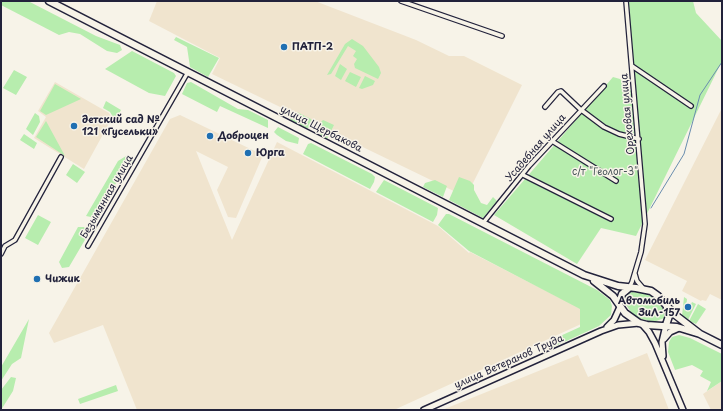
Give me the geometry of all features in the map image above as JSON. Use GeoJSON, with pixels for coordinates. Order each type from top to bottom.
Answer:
{"type":"FeatureCollection","features":[{"type":"Feature","properties":{"kind":"main road","name":"улица Щербакова"},"geometry":{"type":"LineString","coordinates":[[50,1],[584,275]]}},
{"type":"Feature","properties":{"kind":"main road"},"geometry":{"type":"LineString","coordinates":[[584,275],[608,284],[644,289],[658,296],[674,314],[700,334]]}},
{"type":"Feature","properties":{"kind":"main road"},"geometry":{"type":"LineString","coordinates":[[584,275],[606,290],[631,318],[640,324],[652,337],[665,364],[683,410]]}},
{"type":"Feature","properties":{"kind":"main road"},"geometry":{"type":"LineString","coordinates":[[601,331],[614,320],[622,294],[629,288]]}},
{"type":"Feature","properties":{"kind":"main road"},"geometry":{"type":"LineString","coordinates":[[665,364],[662,342],[669,316],[667,306]]}},
{"type":"Feature","properties":{"kind":"main road"},"geometry":{"type":"LineString","coordinates":[[601,331],[618,325],[666,325],[700,334],[722,345]]}},
{"type":"Feature","properties":{"kind":"main road"},"geometry":{"type":"LineString","coordinates":[[662,342],[670,332],[682,328]]}},
{"type":"Feature","properties":{"kind":"main road","name":"улица Ветеранов Труда"},"geometry":{"type":"LineString","coordinates":[[424,410],[601,331]]}},
{"type":"Feature","properties":{"kind":"street"},"geometry":{"type":"LineString","coordinates":[[401,1],[502,36]]}},
{"type":"Feature","properties":{"kind":"street","name":"Ореховая улица"},"geometry":{"type":"LineString","coordinates":[[626,1],[639,139],[645,224],[635,273],[629,288]]}},
{"type":"Feature","properties":{"kind":"street"},"geometry":{"type":"LineString","coordinates":[[632,66],[691,106]]}},
{"type":"Feature","properties":{"kind":"street","name":"Безымянная улица"},"geometry":{"type":"LineString","coordinates":[[88,246],[188,72]]}},
{"type":"Feature","properties":{"kind":"street","name":"Усадебная улица"},"geometry":{"type":"LineString","coordinates":[[483,223],[580,109],[604,86]]}},
{"type":"Feature","properties":{"kind":"street"},"geometry":{"type":"LineString","coordinates":[[545,107],[560,91],[563,92],[580,109],[604,127],[618,134],[639,139]]}},
{"type":"Feature","properties":{"kind":"street"},"geometry":{"type":"LineString","coordinates":[[552,141],[616,181]]}},
{"type":"Feature","properties":{"kind":"street"},"geometry":{"type":"LineString","coordinates":[[1,254],[5,246],[15,240],[61,157]]}},
{"type":"Feature","properties":{"kind":"street"},"geometry":{"type":"LineString","coordinates":[[523,175],[611,219]]}},
{"type":"Feature","properties":{"kind":"street"},"geometry":{"type":"LineString","coordinates":[[635,273],[637,281],[644,289]]}},
{"type":"Feature","properties":{"kind":"shaded area"},"geometry":{"type":"Polygon","coordinates":[[[157,1],[315,1],[416,40],[449,56],[464,56],[522,85],[466,197],[212,74],[220,58],[149,21],[157,1]]]}},
{"type":"Feature","properties":{"kind":"shaded area","name":"детский сад № 121 «Гусельки»"},"geometry":{"type":"Polygon","coordinates":[[[55,82],[109,113],[112,118],[84,169],[34,138],[46,117],[38,111],[55,82]]]}},
{"type":"Feature","properties":{"kind":"shaded area"},"geometry":{"type":"Polygon","coordinates":[[[722,108],[722,300],[710,294],[706,301],[701,301],[682,291],[687,281],[645,260],[722,108]]]}},
{"type":"Feature","properties":{"kind":"shaded area"},"geometry":{"type":"Polygon","coordinates":[[[180,115],[263,155],[236,218],[228,217],[217,190],[228,167],[196,151],[232,240],[277,142],[438,226],[469,253],[470,252],[593,315],[592,319],[394,410],[137,410],[103,325],[54,343],[49,333],[170,119],[180,115]]]}},
{"type":"Feature","properties":{"kind":"shaded area"},"geometry":{"type":"Polygon","coordinates":[[[647,353],[669,410],[442,410],[578,355],[588,377],[647,353]]]}},
{"type":"Feature","properties":{"kind":"shaded area"},"geometry":{"type":"Polygon","coordinates":[[[722,381],[722,410],[711,410],[703,394],[722,381]]]}},
{"type":"Feature","properties":{"kind":"green space"},"geometry":{"type":"Polygon","coordinates":[[[1,1],[28,1],[96,36],[120,45],[122,50],[117,53],[107,51],[80,34],[69,32],[59,35],[1,5],[1,1]]]}},
{"type":"Feature","properties":{"kind":"green space","name":"с/т \"Геолог-3\""},"geometry":{"type":"Polygon","coordinates":[[[628,1],[693,1],[696,13],[722,41],[722,61],[636,236],[601,228],[577,264],[494,215],[613,77],[620,79],[632,92],[628,1]]]}},
{"type":"Feature","properties":{"kind":"green space"},"geometry":{"type":"Polygon","coordinates":[[[176,37],[219,58],[208,77],[190,67],[187,47],[174,40],[176,37]]]}},
{"type":"Feature","properties":{"kind":"green space"},"geometry":{"type":"Polygon","coordinates":[[[352,39],[363,46],[379,67],[381,73],[378,79],[355,68],[354,64],[357,59],[353,56],[356,51],[348,46],[331,74],[327,75],[345,44],[352,39]]]}},
{"type":"Feature","properties":{"kind":"green space"},"geometry":{"type":"Polygon","coordinates":[[[132,51],[174,73],[176,76],[165,96],[149,93],[105,69],[132,51]]]}},
{"type":"Feature","properties":{"kind":"green space"},"geometry":{"type":"Polygon","coordinates":[[[340,64],[347,69],[341,80],[335,76],[340,64]]]}},
{"type":"Feature","properties":{"kind":"green space"},"geometry":{"type":"Polygon","coordinates":[[[14,70],[27,77],[16,95],[3,88],[14,70]]]}},
{"type":"Feature","properties":{"kind":"green space"},"geometry":{"type":"Polygon","coordinates":[[[350,72],[361,77],[356,87],[345,81],[350,72]]]}},
{"type":"Feature","properties":{"kind":"green space"},"geometry":{"type":"Polygon","coordinates":[[[365,76],[375,81],[373,85],[362,89],[359,88],[365,76]]]}},
{"type":"Feature","properties":{"kind":"green space"},"geometry":{"type":"Polygon","coordinates":[[[191,82],[238,109],[248,110],[268,120],[268,128],[220,106],[217,112],[182,94],[187,83],[191,82]]]}},
{"type":"Feature","properties":{"kind":"green space"},"geometry":{"type":"Polygon","coordinates":[[[55,84],[81,99],[46,115],[40,111],[55,84]]]}},
{"type":"Feature","properties":{"kind":"green space"},"geometry":{"type":"Polygon","coordinates":[[[106,101],[121,110],[116,119],[110,112],[103,108],[106,101]]]}},
{"type":"Feature","properties":{"kind":"green space"},"geometry":{"type":"Polygon","coordinates":[[[293,112],[297,112],[311,119],[313,122],[312,126],[306,129],[293,122],[290,119],[293,112]]]}},
{"type":"Feature","properties":{"kind":"green space"},"geometry":{"type":"Polygon","coordinates":[[[35,113],[39,116],[40,122],[33,135],[26,129],[35,113]]]}},
{"type":"Feature","properties":{"kind":"green space"},"geometry":{"type":"Polygon","coordinates":[[[323,120],[334,125],[327,139],[321,136],[319,130],[319,124],[323,120]]]}},
{"type":"Feature","properties":{"kind":"green space"},"geometry":{"type":"Polygon","coordinates":[[[46,121],[65,156],[36,137],[46,121]]]}},
{"type":"Feature","properties":{"kind":"green space"},"geometry":{"type":"Polygon","coordinates":[[[278,127],[299,138],[298,144],[286,141],[277,135],[274,132],[278,127]]]}},
{"type":"Feature","properties":{"kind":"green space"},"geometry":{"type":"Polygon","coordinates":[[[24,134],[37,143],[34,149],[20,140],[24,134]]]}},
{"type":"Feature","properties":{"kind":"green space"},"geometry":{"type":"Polygon","coordinates":[[[311,143],[372,174],[375,177],[370,189],[303,154],[308,144],[311,143]]]}},
{"type":"Feature","properties":{"kind":"green space"},"geometry":{"type":"Polygon","coordinates":[[[126,156],[133,161],[119,178],[96,218],[86,216],[118,161],[126,156]]]}},
{"type":"Feature","properties":{"kind":"green space"},"geometry":{"type":"Polygon","coordinates":[[[73,164],[85,172],[77,183],[66,175],[73,164]]]}},
{"type":"Feature","properties":{"kind":"green space"},"geometry":{"type":"Polygon","coordinates":[[[459,177],[470,181],[474,185],[474,190],[481,203],[487,205],[493,197],[497,201],[483,218],[449,200],[459,177]]]}},
{"type":"Feature","properties":{"kind":"green space"},"geometry":{"type":"Polygon","coordinates":[[[384,180],[438,208],[437,215],[433,222],[376,192],[384,180]]]}},
{"type":"Feature","properties":{"kind":"green space"},"geometry":{"type":"Polygon","coordinates":[[[435,180],[447,186],[443,197],[423,187],[425,183],[435,180]]]}},
{"type":"Feature","properties":{"kind":"green space"},"geometry":{"type":"Polygon","coordinates":[[[446,214],[449,214],[597,290],[610,300],[612,306],[611,315],[599,326],[549,349],[547,342],[580,327],[580,309],[469,251],[438,225],[446,214]]]}},
{"type":"Feature","properties":{"kind":"green space"},"geometry":{"type":"Polygon","coordinates":[[[38,215],[51,222],[38,245],[25,238],[38,215]]]}},
{"type":"Feature","properties":{"kind":"green space"},"geometry":{"type":"Polygon","coordinates":[[[78,227],[84,227],[89,233],[69,267],[62,268],[59,262],[78,227]]]}},
{"type":"Feature","properties":{"kind":"green space"},"geometry":{"type":"Polygon","coordinates":[[[632,292],[646,293],[658,300],[664,310],[664,318],[654,322],[637,318],[624,302],[625,296],[632,292]]]}},
{"type":"Feature","properties":{"kind":"green space"},"geometry":{"type":"Polygon","coordinates":[[[684,297],[687,299],[686,309],[688,310],[692,302],[696,304],[688,320],[682,316],[684,297]]]}},
{"type":"Feature","properties":{"kind":"green space"},"geometry":{"type":"Polygon","coordinates":[[[698,304],[706,309],[696,324],[689,321],[698,304]]]}},
{"type":"Feature","properties":{"kind":"green space"},"geometry":{"type":"Polygon","coordinates":[[[29,319],[21,358],[12,364],[1,381],[1,367],[29,319]]]}},
{"type":"Feature","properties":{"kind":"green space"},"geometry":{"type":"Polygon","coordinates":[[[679,335],[690,338],[722,354],[722,381],[707,391],[711,382],[700,376],[703,371],[692,365],[675,370],[668,352],[669,342],[672,337],[679,335]]]}},
{"type":"Feature","properties":{"kind":"green space"},"geometry":{"type":"Polygon","coordinates":[[[11,377],[16,378],[13,391],[1,410],[1,390],[11,377]]]}},
{"type":"Feature","properties":{"kind":"green space"},"geometry":{"type":"Polygon","coordinates":[[[116,385],[118,391],[80,404],[78,399],[116,385]]]}},
{"type":"Feature","properties":{"kind":"waterway"},"geometry":{"type":"LineString","coordinates":[[651,208],[684,154],[700,95],[722,62]]}},
{"type":"Feature","properties":{"kind":"place","name":"ПАТП-2"},"geometry":{"type":"Point","coordinates":[284,47]}},
{"type":"Feature","properties":{"kind":"place","name":"детский сад № 121 «Гусельки»"},"geometry":{"type":"Point","coordinates":[74,126]}},
{"type":"Feature","properties":{"kind":"place","name":"Доброцен"},"geometry":{"type":"Point","coordinates":[210,136]}},
{"type":"Feature","properties":{"kind":"place","name":"Юрга"},"geometry":{"type":"Point","coordinates":[248,153]}},
{"type":"Feature","properties":{"kind":"place","name":"Чижик"},"geometry":{"type":"Point","coordinates":[37,279]}},
{"type":"Feature","properties":{"kind":"place","name":"Автомобиль ЗиЛ-157"},"geometry":{"type":"Point","coordinates":[688,307]}}]}
